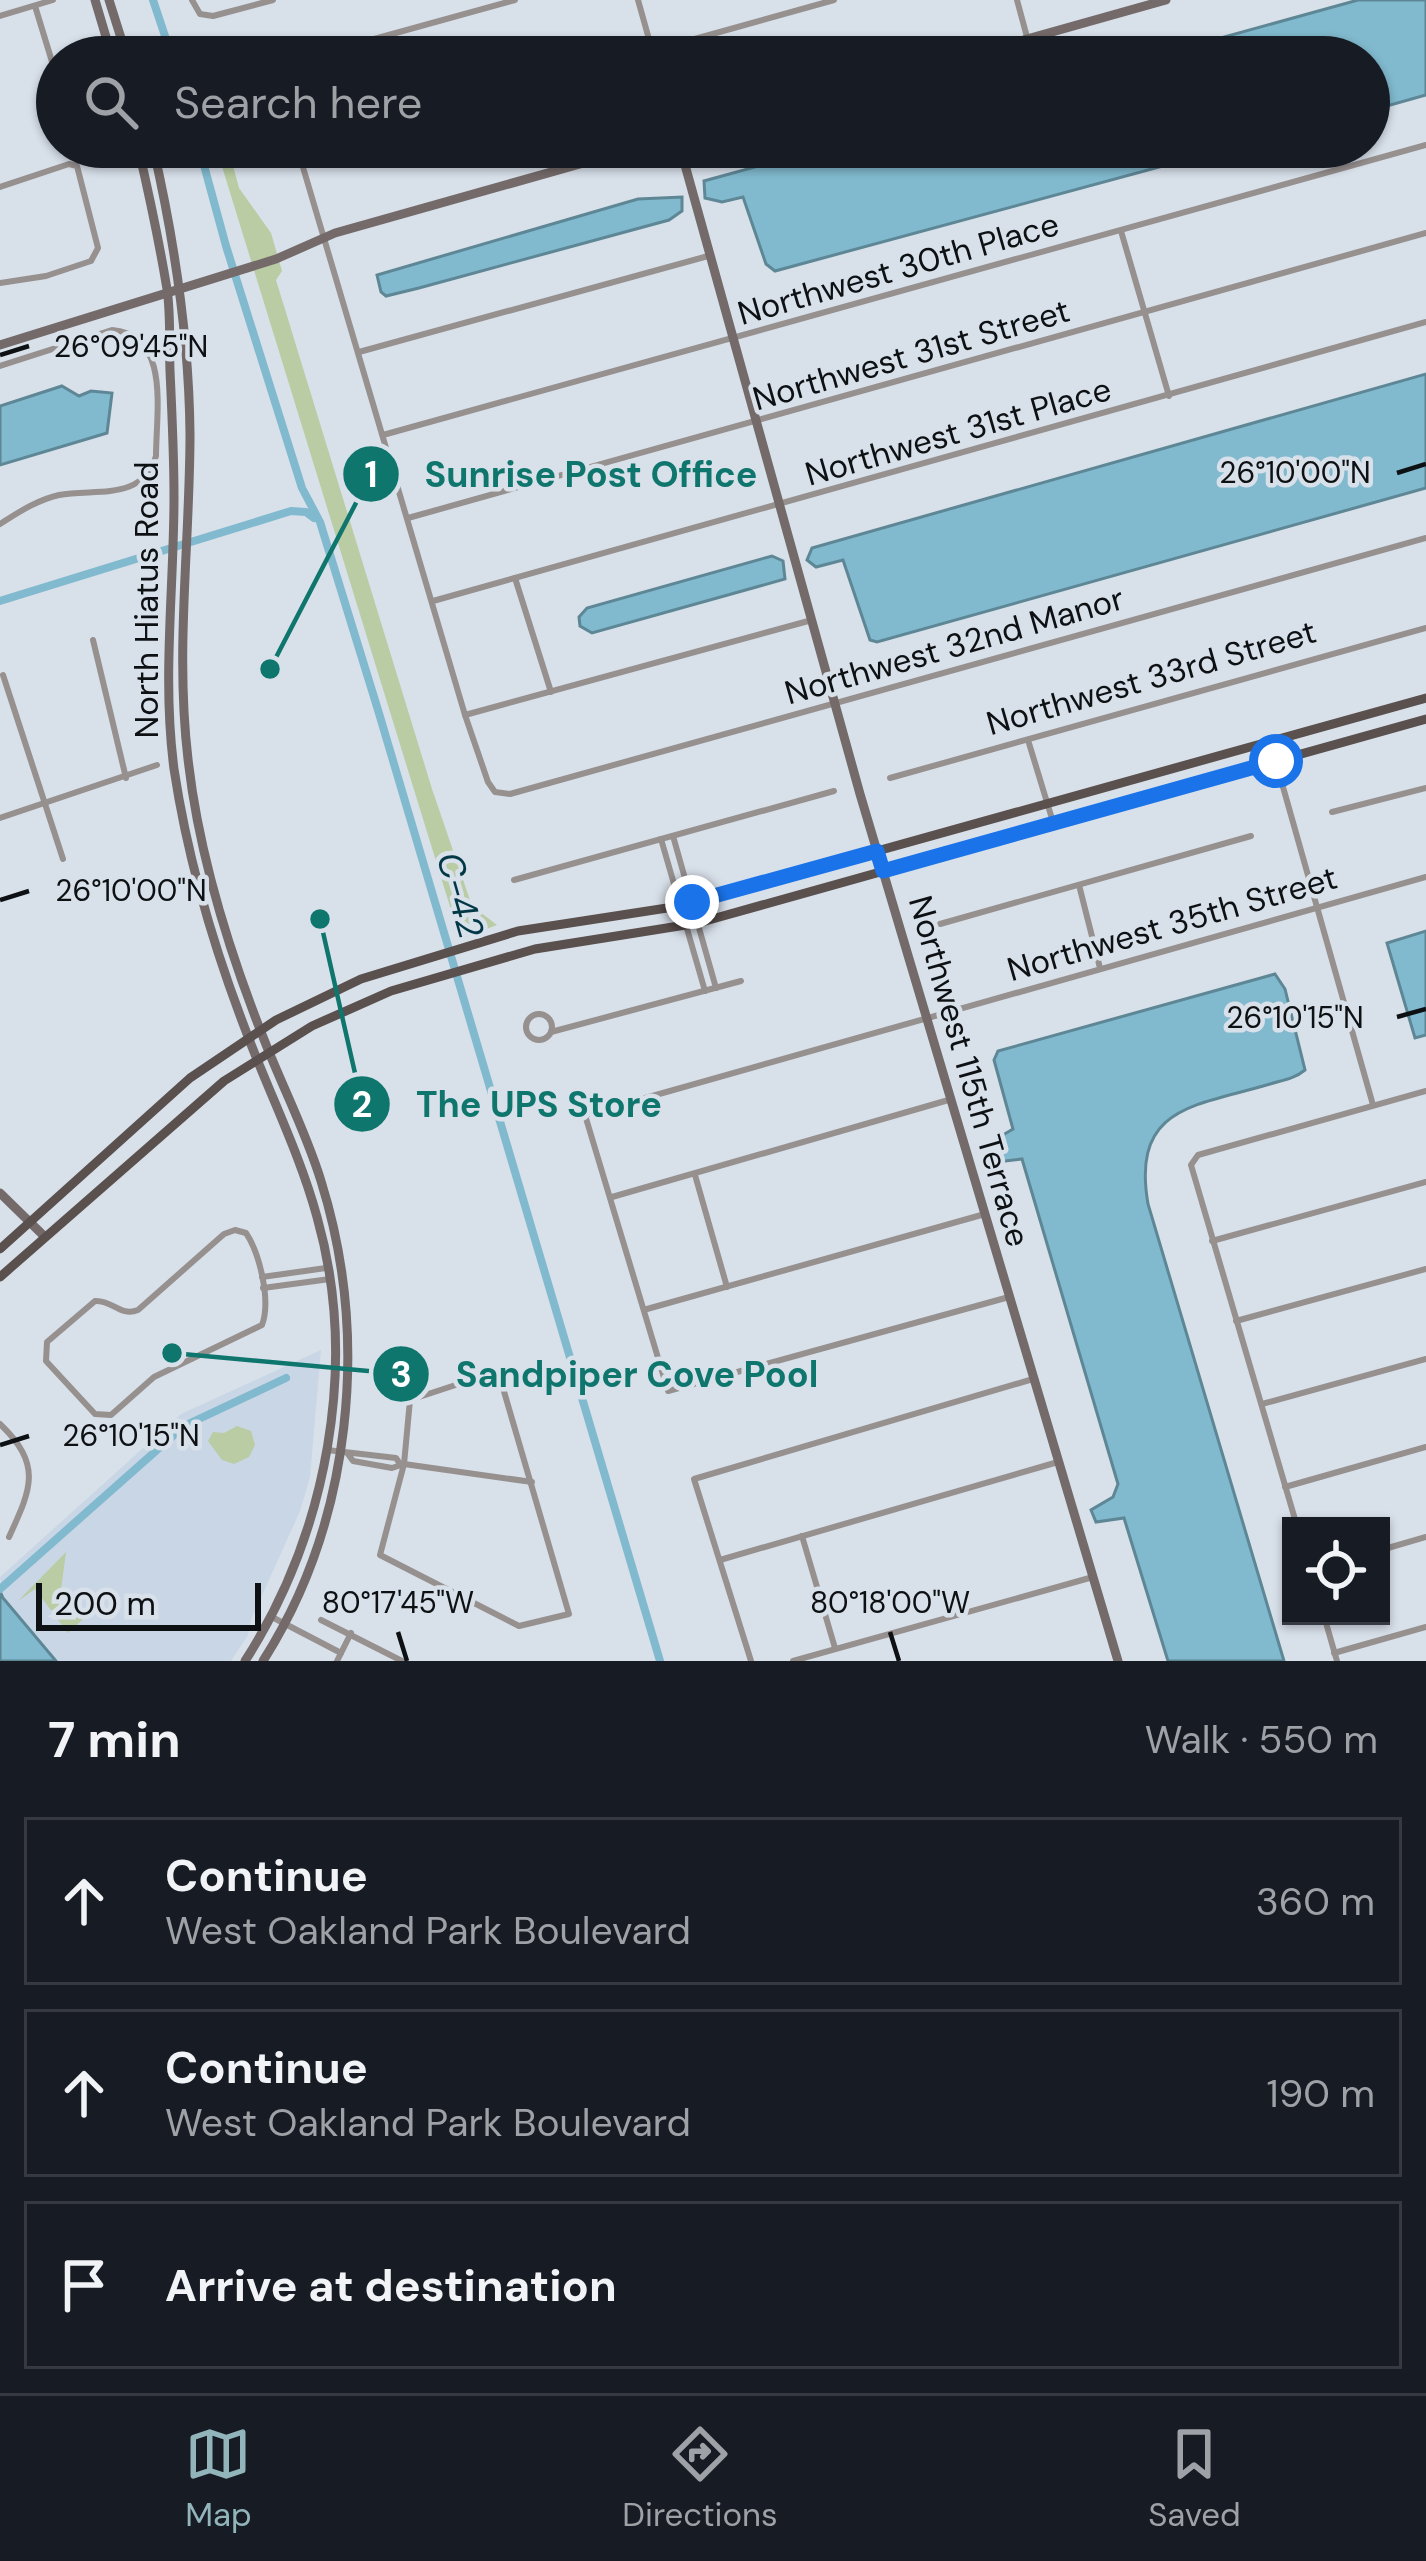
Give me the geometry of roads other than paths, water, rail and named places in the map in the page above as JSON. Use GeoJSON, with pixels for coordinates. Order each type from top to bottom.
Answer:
{"type":"FeatureCollection","features":[{"type":"Feature","properties":{"kind":"main road"},"geometry":{"type":"LineString","coordinates":[[94,0],[105,36]]}},
{"type":"Feature","properties":{"kind":"main road"},"geometry":{"type":"LineString","coordinates":[[109,0],[120,36]]}},
{"type":"Feature","properties":{"kind":"main road"},"geometry":{"type":"LineString","coordinates":[[1039,36],[1166,0]]}},
{"type":"Feature","properties":{"kind":"main road","name":"North Hiatus Road"},"geometry":{"type":"LineString","coordinates":[[142,168],[168,293],[172,530],[167,673],[174,766],[197,884],[248,1037],[294,1146],[318,1220],[328,1274],[333,1387],[327,1450],[296,1561],[245,1661]]}},
{"type":"Feature","properties":{"kind":"main road","name":"North Hiatus Road"},"geometry":{"type":"LineString","coordinates":[[157,168],[182,286],[190,431],[181,673],[188,762],[216,901],[260,1030],[321,1181],[342,1272],[348,1384],[344,1453],[284,1622],[263,1661]]}},
{"type":"Feature","properties":{"kind":"main road"},"geometry":{"type":"LineString","coordinates":[[0,345],[249,268],[325,237],[566,168]]}},
{"type":"Feature","properties":{"kind":"main road","name":"Northwest 115th Terrace"},"geometry":{"type":"LineString","coordinates":[[686,168],[877,851],[1115,1660]]}},
{"type":"Feature","properties":{"kind":"main road"},"geometry":{"type":"LineString","coordinates":[[0,1249],[164,1100],[248,1037],[340,988],[537,927],[686,904],[1426,698]]}},
{"type":"Feature","properties":{"kind":"main road"},"geometry":{"type":"LineString","coordinates":[[0,1277],[180,1116],[256,1058],[356,1005],[481,962],[692,924],[1426,719]]}},
{"type":"Feature","properties":{"kind":"main road"},"geometry":{"type":"LineString","coordinates":[[0,1193],[44,1236]]}},
{"type":"Feature","properties":{"kind":"street"},"geometry":{"type":"LineString","coordinates":[[0,16],[52,0]]}},
{"type":"Feature","properties":{"kind":"street"},"geometry":{"type":"LineString","coordinates":[[191,0],[200,14],[213,16],[273,0]]}},
{"type":"Feature","properties":{"kind":"street"},"geometry":{"type":"LineString","coordinates":[[384,36],[514,0]]}},
{"type":"Feature","properties":{"kind":"street"},"geometry":{"type":"LineString","coordinates":[[638,0],[648,36]]}},
{"type":"Feature","properties":{"kind":"street"},"geometry":{"type":"LineString","coordinates":[[713,36],[834,0]]}},
{"type":"Feature","properties":{"kind":"street"},"geometry":{"type":"LineString","coordinates":[[1017,0],[1027,36]]}},
{"type":"Feature","properties":{"kind":"street"},"geometry":{"type":"LineString","coordinates":[[35,5],[44,36]]}},
{"type":"Feature","properties":{"kind":"street","name":"Northwest 30th Place"},"geometry":{"type":"LineString","coordinates":[[1390,156],[1426,146]]}},
{"type":"Feature","properties":{"kind":"street"},"geometry":{"type":"LineString","coordinates":[[0,187],[57,168]]}},
{"type":"Feature","properties":{"kind":"street"},"geometry":{"type":"LineString","coordinates":[[0,283],[46,276],[96,257],[98,248],[78,168]]}},
{"type":"Feature","properties":{"kind":"street"},"geometry":{"type":"LineString","coordinates":[[306,168],[465,715],[812,620]]}},
{"type":"Feature","properties":{"kind":"street","name":"Northwest 30th Place"},"geometry":{"type":"LineString","coordinates":[[383,435],[1347,168]]}},
{"type":"Feature","properties":{"kind":"street"},"geometry":{"type":"LineString","coordinates":[[1121,231],[1169,396]]}},
{"type":"Feature","properties":{"kind":"street","name":"Northwest 31st Street"},"geometry":{"type":"LineString","coordinates":[[408,518],[1426,233]]}},
{"type":"Feature","properties":{"kind":"street"},"geometry":{"type":"LineString","coordinates":[[359,352],[711,255]]}},
{"type":"Feature","properties":{"kind":"street","name":"Northwest 31st Place"},"geometry":{"type":"LineString","coordinates":[[433,601],[1426,322]]}},
{"type":"Feature","properties":{"kind":"street"},"geometry":{"type":"LineString","coordinates":[[0,366],[112,330],[146,342],[156,378],[157,456],[153,469],[128,488],[49,498],[0,524]]}},
{"type":"Feature","properties":{"kind":"street","name":"Northwest 32nd Manor"},"geometry":{"type":"LineString","coordinates":[[465,715],[488,782],[495,792],[510,794],[1426,538]]}},
{"type":"Feature","properties":{"kind":"street"},"geometry":{"type":"LineString","coordinates":[[515,578],[550,692]]}},
{"type":"Feature","properties":{"kind":"street","name":"Northwest 33rd Street"},"geometry":{"type":"LineString","coordinates":[[890,778],[1426,628]]}},
{"type":"Feature","properties":{"kind":"street"},"geometry":{"type":"LineString","coordinates":[[93,640],[125,778]]}},
{"type":"Feature","properties":{"kind":"street"},"geometry":{"type":"LineString","coordinates":[[3,675],[63,859]]}},
{"type":"Feature","properties":{"kind":"street"},"geometry":{"type":"LineString","coordinates":[[1028,740],[1053,823]]}},
{"type":"Feature","properties":{"kind":"street"},"geometry":{"type":"LineString","coordinates":[[1270,741],[1373,1106]]}},
{"type":"Feature","properties":{"kind":"street"},"geometry":{"type":"LineString","coordinates":[[0,818],[157,765]]}},
{"type":"Feature","properties":{"kind":"street"},"geometry":{"type":"LineString","coordinates":[[1332,812],[1426,788]]}},
{"type":"Feature","properties":{"kind":"street"},"geometry":{"type":"LineString","coordinates":[[514,880],[834,791]]}},
{"type":"Feature","properties":{"kind":"street"},"geometry":{"type":"LineString","coordinates":[[673,836],[686,904]]}},
{"type":"Feature","properties":{"kind":"street"},"geometry":{"type":"LineString","coordinates":[[940,924],[1251,836]]}},
{"type":"Feature","properties":{"kind":"street"},"geometry":{"type":"LineString","coordinates":[[661,839],[716,988]]}},
{"type":"Feature","properties":{"kind":"street","name":"Northwest 35th Street"},"geometry":{"type":"LineString","coordinates":[[612,1197],[585,1115],[1426,878]]}},
{"type":"Feature","properties":{"kind":"street"},"geometry":{"type":"LineString","coordinates":[[1078,885],[1100,968]]}},
{"type":"Feature","properties":{"kind":"street"},"geometry":{"type":"LineString","coordinates":[[692,924],[705,991]]}},
{"type":"Feature","properties":{"kind":"street"},"geometry":{"type":"LineString","coordinates":[[551,1032],[550,1020],[544,1015],[532,1016],[527,1023],[535,1039],[546,1038],[551,1032],[741,981]]}},
{"type":"Feature","properties":{"kind":"street"},"geometry":{"type":"LineString","coordinates":[[1294,1517],[1191,1165],[1198,1155],[1426,1091]]}},
{"type":"Feature","properties":{"kind":"street"},"geometry":{"type":"LineString","coordinates":[[952,1100],[612,1197],[668,1391],[1009,1297]]}},
{"type":"Feature","properties":{"kind":"street"},"geometry":{"type":"LineString","coordinates":[[695,1174],[728,1286]]}},
{"type":"Feature","properties":{"kind":"street"},"geometry":{"type":"LineString","coordinates":[[1212,1241],[1426,1182]]}},
{"type":"Feature","properties":{"kind":"street"},"geometry":{"type":"LineString","coordinates":[[646,1310],[985,1214]]}},
{"type":"Feature","properties":{"kind":"street"},"geometry":{"type":"LineString","coordinates":[[235,1229],[251,1240],[262,1288],[266,1316],[262,1325],[154,1378],[109,1416],[94,1414],[47,1362],[47,1342],[91,1303],[101,1300],[123,1312],[137,1311],[235,1229]]}},
{"type":"Feature","properties":{"kind":"street"},"geometry":{"type":"LineString","coordinates":[[1237,1322],[1426,1269]]}},
{"type":"Feature","properties":{"kind":"street"},"geometry":{"type":"LineString","coordinates":[[262,1288],[342,1272]]}},
{"type":"Feature","properties":{"kind":"street"},"geometry":{"type":"LineString","coordinates":[[261,1277],[328,1274]]}},
{"type":"Feature","properties":{"kind":"street"},"geometry":{"type":"LineString","coordinates":[[1261,1404],[1426,1359]]}},
{"type":"Feature","properties":{"kind":"street"},"geometry":{"type":"LineString","coordinates":[[498,1371],[532,1482],[569,1614],[519,1626],[380,1555],[402,1464],[410,1400],[498,1371]]}},
{"type":"Feature","properties":{"kind":"street"},"geometry":{"type":"LineString","coordinates":[[751,1661],[694,1479],[1033,1379]]}},
{"type":"Feature","properties":{"kind":"street"},"geometry":{"type":"LineString","coordinates":[[0,1424],[30,1466],[31,1484],[9,1537]]}},
{"type":"Feature","properties":{"kind":"street"},"geometry":{"type":"LineString","coordinates":[[1285,1487],[1426,1448]]}},
{"type":"Feature","properties":{"kind":"street"},"geometry":{"type":"LineString","coordinates":[[327,1450],[344,1453],[352,1461],[392,1468],[402,1464],[532,1482]]}},
{"type":"Feature","properties":{"kind":"street"},"geometry":{"type":"LineString","coordinates":[[720,1560],[1058,1462]]}},
{"type":"Feature","properties":{"kind":"street"},"geometry":{"type":"LineString","coordinates":[[802,1536],[835,1649]]}},
{"type":"Feature","properties":{"kind":"street"},"geometry":{"type":"LineString","coordinates":[[1390,1548],[1426,1538]]}},
{"type":"Feature","properties":{"kind":"street"},"geometry":{"type":"LineString","coordinates":[[793,1661],[1093,1577]]}},
{"type":"Feature","properties":{"kind":"street"},"geometry":{"type":"LineString","coordinates":[[270,1616],[339,1657],[351,1633]]}},
{"type":"Feature","properties":{"kind":"street"},"geometry":{"type":"LineString","coordinates":[[321,1620],[402,1661]]}},
{"type":"Feature","properties":{"kind":"street"},"geometry":{"type":"LineString","coordinates":[[1327,1625],[1336,1657],[1426,1627]]}},
{"type":"Feature","properties":{"kind":"water"},"geometry":{"type":"Polygon","coordinates":[[[1358,0],[1426,0],[1426,95],[1390,105],[1390,36],[1228,36],[1358,0]]]}},
{"type":"Feature","properties":{"kind":"water"},"geometry":{"type":"Polygon","coordinates":[[[751,168],[1155,168],[775,271],[766,264],[743,197],[722,202],[705,198],[704,181],[751,168]]]}},
{"type":"Feature","properties":{"kind":"water"},"geometry":{"type":"Polygon","coordinates":[[[682,197],[682,211],[669,220],[419,288],[386,296],[381,292],[377,275],[638,199],[682,197]]]}},
{"type":"Feature","properties":{"kind":"water"},"geometry":{"type":"Polygon","coordinates":[[[1426,374],[1426,488],[877,642],[870,640],[843,560],[816,567],[807,560],[812,548],[1426,374]]]}},
{"type":"Feature","properties":{"kind":"water"},"geometry":{"type":"Polygon","coordinates":[[[62,386],[79,396],[91,391],[112,393],[107,433],[0,465],[0,406],[62,386]]]}},
{"type":"Feature","properties":{"kind":"water"},"geometry":{"type":"Polygon","coordinates":[[[772,556],[783,561],[785,579],[592,633],[580,626],[579,617],[587,608],[772,556]]]}},
{"type":"Feature","properties":{"kind":"water"},"geometry":{"type":"Polygon","coordinates":[[[1426,931],[1426,1035],[1415,1038],[1387,943],[1426,931]]]}},
{"type":"Feature","properties":{"kind":"water"},"geometry":{"type":"Polygon","coordinates":[[[1275,974],[1285,989],[1305,1070],[1175,1115],[1160,1128],[1145,1171],[1148,1204],[1284,1661],[1168,1661],[1124,1518],[1096,1522],[1091,1510],[1113,1497],[1118,1484],[1022,1159],[997,1162],[984,1158],[984,1146],[1013,1129],[994,1060],[998,1051],[1275,974]]]}},
{"type":"Feature","properties":{"kind":"water"},"geometry":{"type":"Polygon","coordinates":[[[0,1591],[3,1598],[56,1661],[0,1661],[0,1591]]]}},
{"type":"Feature","properties":{"kind":"waterway","name":"C-42"},"geometry":{"type":"LineString","coordinates":[[153,0],[165,36]]}},
{"type":"Feature","properties":{"kind":"waterway","name":"C-42"},"geometry":{"type":"LineString","coordinates":[[205,168],[302,488],[320,522],[378,710],[660,1661]]}},
{"type":"Feature","properties":{"kind":"waterway"},"geometry":{"type":"LineString","coordinates":[[0,601],[291,511],[314,518]]}},
{"type":"Feature","properties":{"kind":"waterway"},"geometry":{"type":"LineString","coordinates":[[0,1589],[184,1426],[286,1378]]}},
{"type":"Feature","properties":{"kind":"place","name":"Sunrise Post Office"},"geometry":{"type":"Point","coordinates":[270,669]}},
{"type":"Feature","properties":{"kind":"place","name":"The UPS Store"},"geometry":{"type":"Point","coordinates":[320,919]}},
{"type":"Feature","properties":{"kind":"place","name":"Sandpiper Cove Pool"},"geometry":{"type":"Point","coordinates":[172,1353]}}]}
